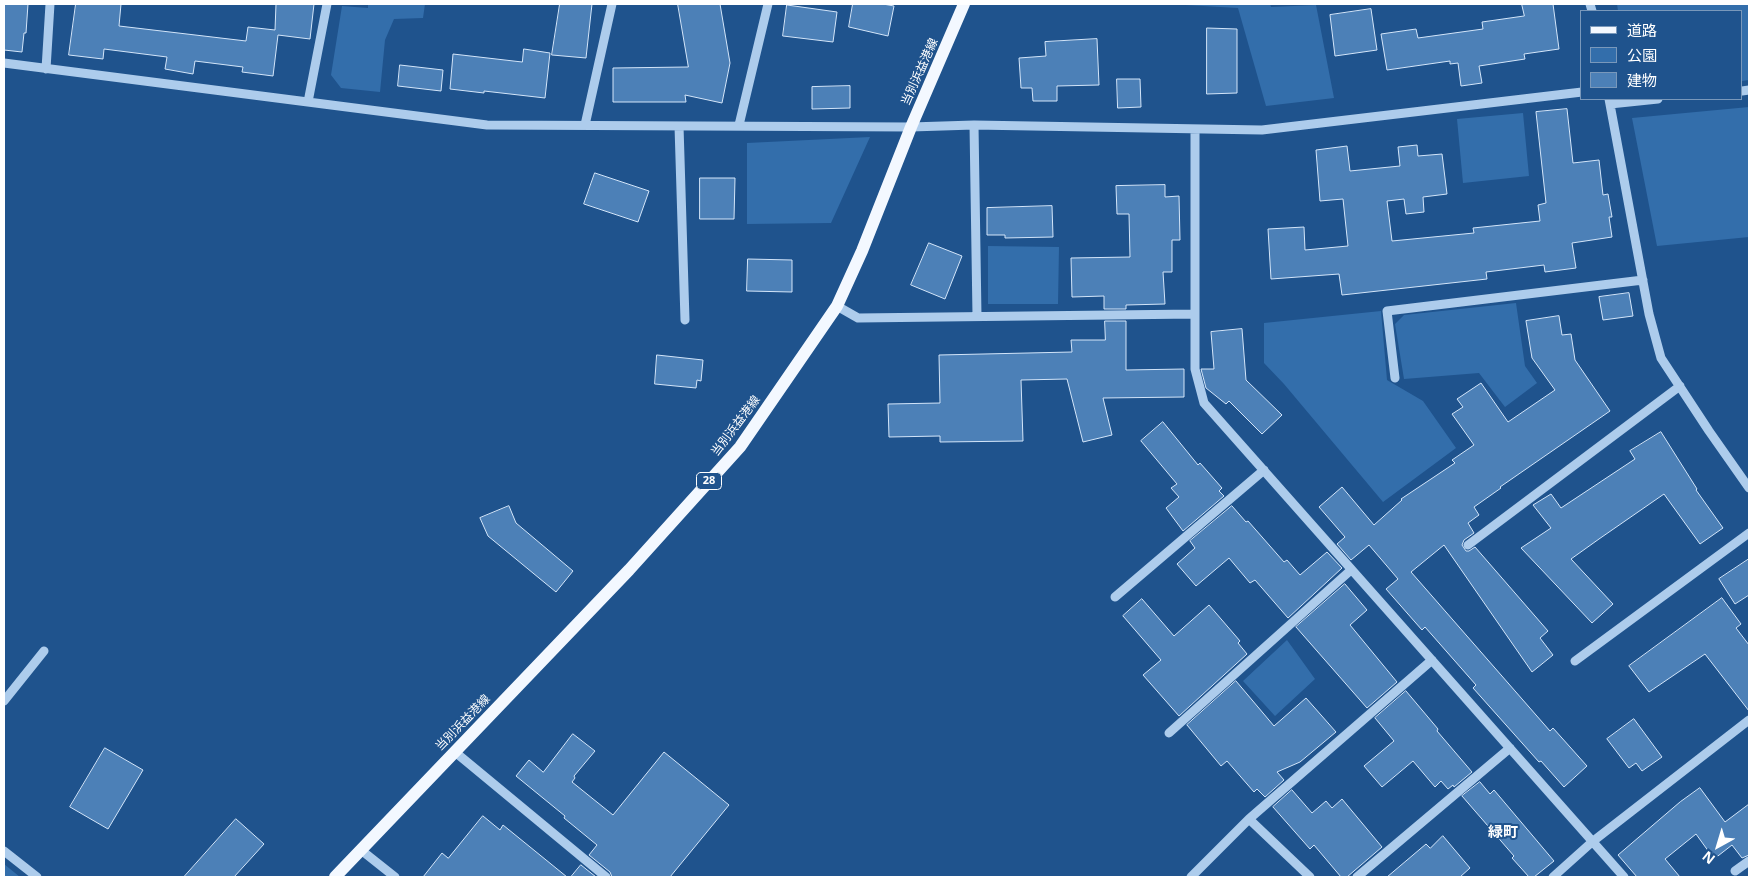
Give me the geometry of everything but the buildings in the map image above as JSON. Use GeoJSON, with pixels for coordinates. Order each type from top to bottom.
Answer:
{"type":"FeatureCollection","features":[{"type":"Feature","properties":{"kind":"main road","name":"当別浜益港線"},"geometry":{"type":"LineString","coordinates":[[335,877],[629,570],[740,447],[837,306],[862,251],[911,126],[964,4]]}},
{"type":"Feature","properties":{"kind":"street"},"geometry":{"type":"LineString","coordinates":[[46,69],[50,4]]}},
{"type":"Feature","properties":{"kind":"street"},"geometry":{"type":"LineString","coordinates":[[308,102],[327,4]]}},
{"type":"Feature","properties":{"kind":"street"},"geometry":{"type":"LineString","coordinates":[[585,125],[612,4]]}},
{"type":"Feature","properties":{"kind":"street"},"geometry":{"type":"LineString","coordinates":[[739,126],[768,4]]}},
{"type":"Feature","properties":{"kind":"street"},"geometry":{"type":"LineString","coordinates":[[4,64],[487,125],[974,125],[1262,130],[1580,92]]}},
{"type":"Feature","properties":{"kind":"street"},"geometry":{"type":"LineString","coordinates":[[1634,100],[1609,101],[1649,314],[1661,358],[1708,431],[1749,488]]}},
{"type":"Feature","properties":{"kind":"street"},"geometry":{"type":"LineString","coordinates":[[974,125],[977,316]]}},
{"type":"Feature","properties":{"kind":"street"},"geometry":{"type":"LineString","coordinates":[[680,126],[685,320]]}},
{"type":"Feature","properties":{"kind":"street"},"geometry":{"type":"LineString","coordinates":[[1195,129],[1195,369],[1204,403],[1624,877]]}},
{"type":"Feature","properties":{"kind":"street"},"geometry":{"type":"LineString","coordinates":[[1395,378],[1387,311],[1643,280]]}},
{"type":"Feature","properties":{"kind":"street"},"geometry":{"type":"LineString","coordinates":[[837,306],[858,318],[1195,314]]}},
{"type":"Feature","properties":{"kind":"street"},"geometry":{"type":"LineString","coordinates":[[1468,544],[1680,386]]}},
{"type":"Feature","properties":{"kind":"street"},"geometry":{"type":"LineString","coordinates":[[1115,597],[1264,470]]}},
{"type":"Feature","properties":{"kind":"street"},"geometry":{"type":"LineString","coordinates":[[1575,661],[1749,533]]}},
{"type":"Feature","properties":{"kind":"street"},"geometry":{"type":"LineString","coordinates":[[1169,733],[1352,570]]}},
{"type":"Feature","properties":{"kind":"street"},"geometry":{"type":"LineString","coordinates":[[4,701],[44,651]]}},
{"type":"Feature","properties":{"kind":"street"},"geometry":{"type":"LineString","coordinates":[[1191,877],[1249,819],[1432,660]]}},
{"type":"Feature","properties":{"kind":"street"},"geometry":{"type":"LineString","coordinates":[[1553,877],[1592,842],[1749,720]]}},
{"type":"Feature","properties":{"kind":"street"},"geometry":{"type":"LineString","coordinates":[[1357,877],[1510,748]]}},
{"type":"Feature","properties":{"kind":"street"},"geometry":{"type":"LineString","coordinates":[[455,752],[606,877]]}},
{"type":"Feature","properties":{"kind":"street"},"geometry":{"type":"LineString","coordinates":[[1249,819],[1310,877]]}},
{"type":"Feature","properties":{"kind":"street"},"geometry":{"type":"LineString","coordinates":[[361,850],[395,877]]}},
{"type":"Feature","properties":{"kind":"street"},"geometry":{"type":"LineString","coordinates":[[4,851],[37,877]]}},
{"type":"Feature","properties":{"kind":"street"},"geometry":{"type":"LineString","coordinates":[[1735,871],[1749,861]]}},
{"type":"Feature","properties":{"kind":"green space"},"geometry":{"type":"Polygon","coordinates":[[[368,4],[425,4],[423,18],[394,19],[385,40],[380,92],[341,88],[331,75],[342,6],[368,8],[368,4]]]}},
{"type":"Feature","properties":{"kind":"green space"},"geometry":{"type":"Polygon","coordinates":[[[1168,4],[1270,4],[1271,7],[1316,5],[1334,98],[1266,106],[1238,8],[1168,4]]]}},
{"type":"Feature","properties":{"kind":"green space"},"geometry":{"type":"Polygon","coordinates":[[[1617,4],[1749,4],[1749,80],[1743,81],[1743,10],[1618,10],[1617,4]]]}},
{"type":"Feature","properties":{"kind":"green space"},"geometry":{"type":"Polygon","coordinates":[[[1749,107],[1749,237],[1657,246],[1632,118],[1749,107]]]}},
{"type":"Feature","properties":{"kind":"green space"},"geometry":{"type":"Polygon","coordinates":[[[1523,113],[1529,176],[1463,183],[1457,119],[1523,113]]]}},
{"type":"Feature","properties":{"kind":"green space"},"geometry":{"type":"Polygon","coordinates":[[[870,137],[831,223],[747,224],[747,143],[870,137]]]}},
{"type":"Feature","properties":{"kind":"green space"},"geometry":{"type":"Polygon","coordinates":[[[988,246],[1059,247],[1058,304],[988,304],[988,246]]]}},
{"type":"Feature","properties":{"kind":"green space"},"geometry":{"type":"Polygon","coordinates":[[[1516,303],[1525,366],[1537,383],[1505,407],[1479,373],[1404,379],[1395,324],[1404,315],[1516,303]]]}},
{"type":"Feature","properties":{"kind":"green space"},"geometry":{"type":"Polygon","coordinates":[[[1381,311],[1387,380],[1423,401],[1456,448],[1383,502],[1284,384],[1264,363],[1264,323],[1381,311]]]}},
{"type":"Feature","properties":{"kind":"green space"},"geometry":{"type":"Polygon","coordinates":[[[1287,640],[1315,679],[1275,716],[1243,681],[1287,640]]]}},
{"type":"Feature","properties":{"kind":"green space"},"geometry":{"type":"Polygon","coordinates":[[[4,864],[20,877],[4,877],[4,864]]]}},
{"type":"Feature","properties":{"kind":"district","name":"緑町"},"geometry":{"type":"Point","coordinates":[1503,833]}}]}
